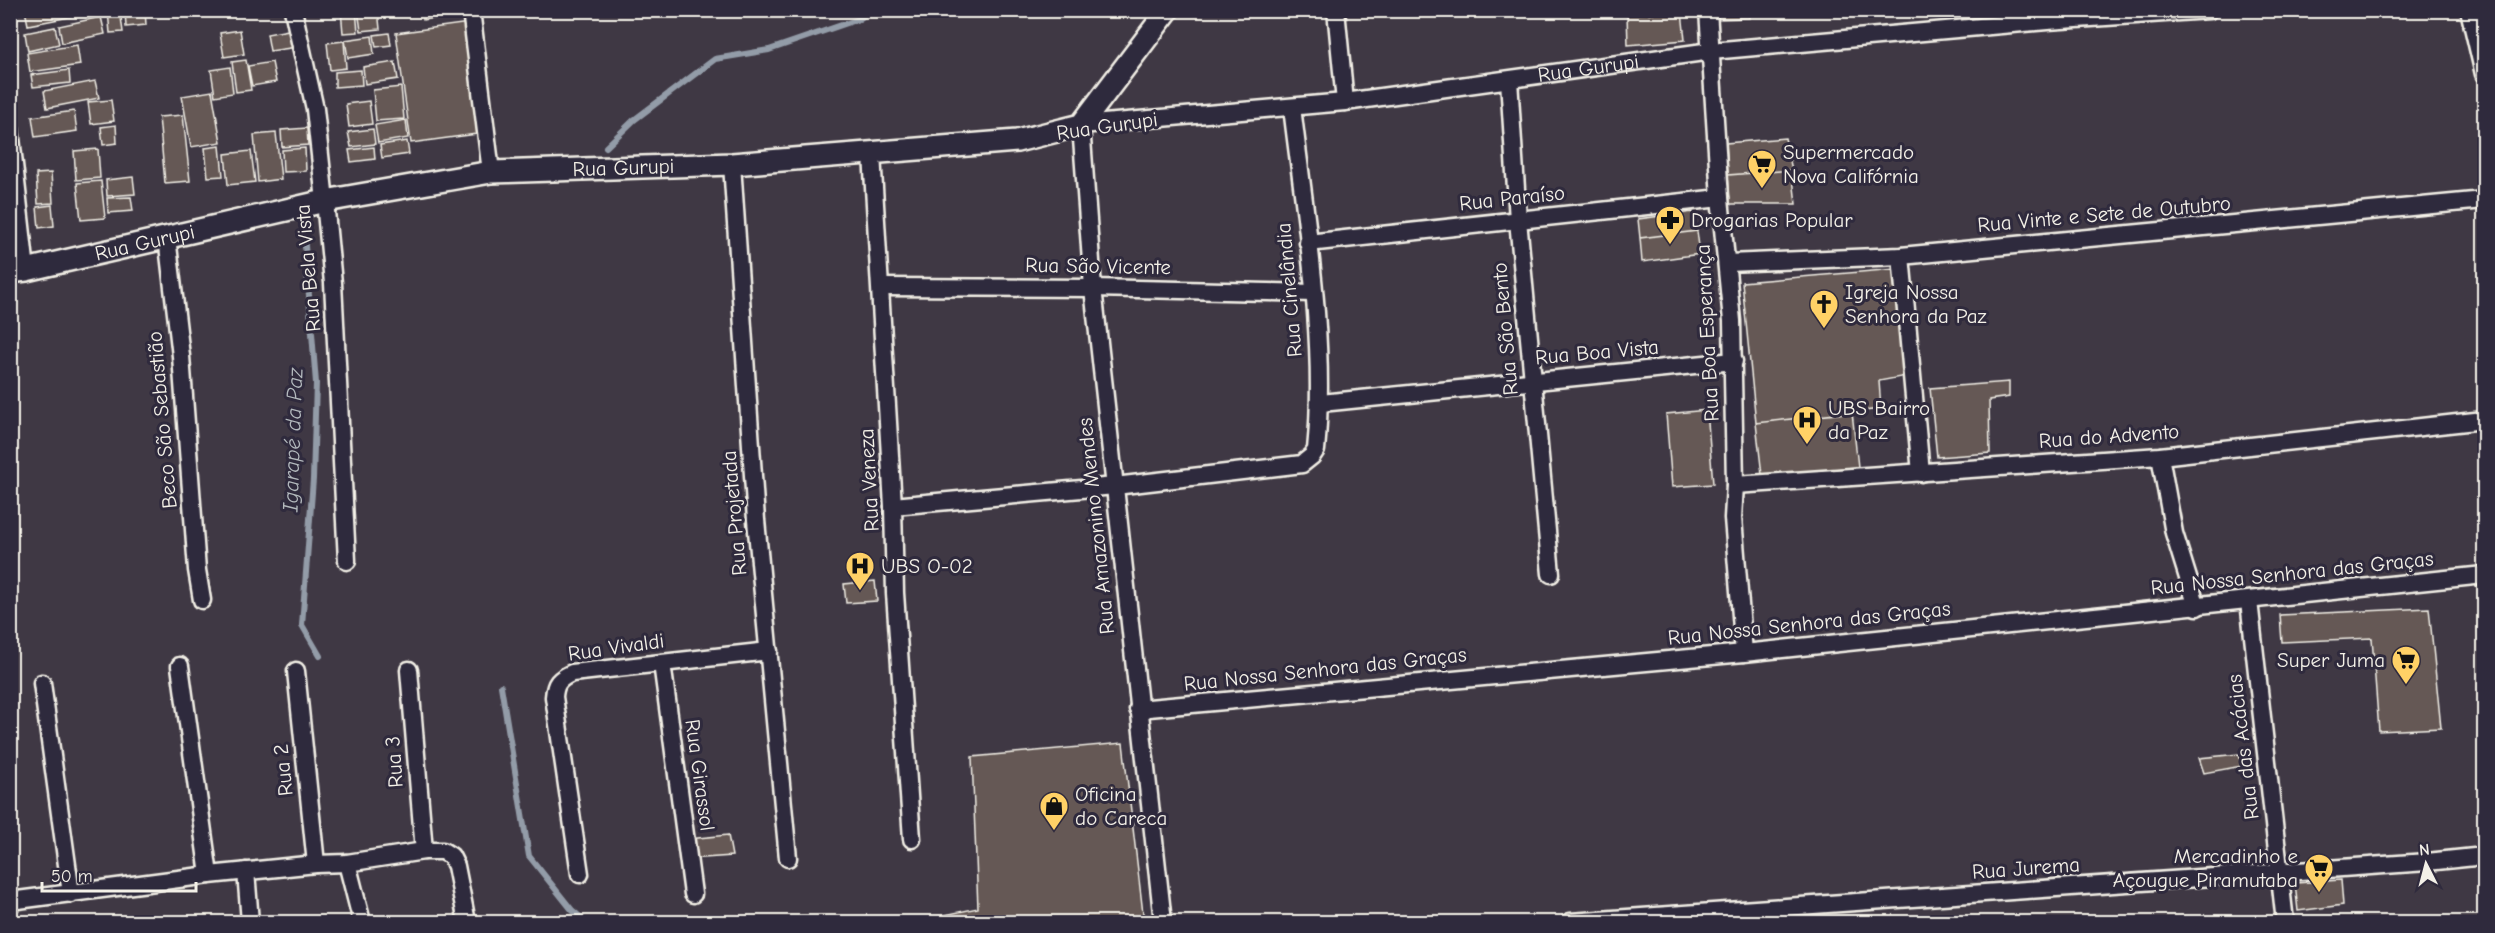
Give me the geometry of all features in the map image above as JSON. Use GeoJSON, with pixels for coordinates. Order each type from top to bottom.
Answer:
{"type":"FeatureCollection","features":[{"type":"Feature","properties":{"kind":"street","name":"Rua Bela Vista"},"geometry":{"type":"LineString","coordinates":[[293,10],[315,109],[325,201],[333,283],[347,561]]}},
{"type":"Feature","properties":{"kind":"street"},"geometry":{"type":"LineString","coordinates":[[471,10],[491,172]]}},
{"type":"Feature","properties":{"kind":"street"},"geometry":{"type":"LineString","coordinates":[[1081,125],[1168,10]]}},
{"type":"Feature","properties":{"kind":"street"},"geometry":{"type":"LineString","coordinates":[[1336,10],[1345,102]]}},
{"type":"Feature","properties":{"kind":"street","name":"Rua Boa Esperança"},"geometry":{"type":"LineString","coordinates":[[1708,10],[1720,198],[1728,263],[1734,361],[1733,518],[1744,653]]}},
{"type":"Feature","properties":{"kind":"street"},"geometry":{"type":"LineString","coordinates":[[2469,10],[2484,74]]}},
{"type":"Feature","properties":{"kind":"street","name":"Rua Gurupi"},"geometry":{"type":"LineString","coordinates":[[18,271],[325,201],[491,172],[732,164],[1017,141],[1081,125],[1345,102],[1711,51],[2047,16],[2204,11]]}},
{"type":"Feature","properties":{"kind":"street","name":"Rua São Bento"},"geometry":{"type":"LineString","coordinates":[[1509,80],[1518,220],[1551,574]]}},
{"type":"Feature","properties":{"kind":"street","name":"Rua Cinelândia"},"geometry":{"type":"LineString","coordinates":[[1115,486],[1302,464],[1316,450],[1321,403],[1313,293],[1292,107]]}},
{"type":"Feature","properties":{"kind":"street","name":"Rua Amazonino Mendes"},"geometry":{"type":"LineString","coordinates":[[1081,125],[1093,288],[1163,922]]}},
{"type":"Feature","properties":{"kind":"street"},"geometry":{"type":"LineString","coordinates":[[10,129],[18,271]]}},
{"type":"Feature","properties":{"kind":"street","name":"Rua Veneza"},"geometry":{"type":"LineString","coordinates":[[872,154],[894,506],[895,593],[912,839]]}},
{"type":"Feature","properties":{"kind":"street","name":"Rua Projetada"},"geometry":{"type":"LineString","coordinates":[[732,164],[756,520],[788,858]]}},
{"type":"Feature","properties":{"kind":"street","name":"Rua Paraíso"},"geometry":{"type":"LineString","coordinates":[[1308,243],[1720,198]]}},
{"type":"Feature","properties":{"kind":"street","name":"Rua Vinte e Sete de Outubro"},"geometry":{"type":"LineString","coordinates":[[1728,263],[1901,256],[2484,200]]}},
{"type":"Feature","properties":{"kind":"street","name":"Beco São Sebastião"},"geometry":{"type":"LineString","coordinates":[[167,237],[181,356],[197,570],[202,600]]}},
{"type":"Feature","properties":{"kind":"street"},"geometry":{"type":"LineString","coordinates":[[1901,256],[1921,473]]}},
{"type":"Feature","properties":{"kind":"street","name":"Rua São Vicente"},"geometry":{"type":"LineString","coordinates":[[881,287],[1093,288],[1313,293]]}},
{"type":"Feature","properties":{"kind":"street","name":"Rua Boa Vista"},"geometry":{"type":"LineString","coordinates":[[1321,403],[1734,361]]}},
{"type":"Feature","properties":{"kind":"street","name":"Rua do Advento"},"geometry":{"type":"LineString","coordinates":[[1735,485],[2160,456],[2484,420]]}},
{"type":"Feature","properties":{"kind":"street"},"geometry":{"type":"LineString","coordinates":[[2160,456],[2174,533],[2197,607]]}},
{"type":"Feature","properties":{"kind":"street"},"geometry":{"type":"LineString","coordinates":[[894,506],[1115,486]]}},
{"type":"Feature","properties":{"kind":"street","name":"Rua Nossa Senhora das Graças"},"geometry":{"type":"LineString","coordinates":[[1138,709],[1744,653],[2484,575]]}},
{"type":"Feature","properties":{"kind":"street","name":"Rua das Acácias"},"geometry":{"type":"LineString","coordinates":[[2249,601],[2285,922]]}},
{"type":"Feature","properties":{"kind":"street","name":"Rua Vivaldi"},"geometry":{"type":"LineString","coordinates":[[580,874],[554,697],[555,686],[560,678],[572,673],[769,651]]}},
{"type":"Feature","properties":{"kind":"street","name":"Rua Girassol"},"geometry":{"type":"LineString","coordinates":[[662,663],[693,894]]}},
{"type":"Feature","properties":{"kind":"street"},"geometry":{"type":"LineString","coordinates":[[180,666],[209,875]]}},
{"type":"Feature","properties":{"kind":"street","name":"Rua 3"},"geometry":{"type":"LineString","coordinates":[[410,670],[424,851]]}},
{"type":"Feature","properties":{"kind":"street","name":"Rua 2"},"geometry":{"type":"LineString","coordinates":[[297,671],[316,864]]}},
{"type":"Feature","properties":{"kind":"street"},"geometry":{"type":"LineString","coordinates":[[42,683],[71,894]]}},
{"type":"Feature","properties":{"kind":"street"},"geometry":{"type":"LineString","coordinates":[[10,901],[209,875],[347,863],[424,851],[443,851],[452,856],[456,866],[467,922]]}},
{"type":"Feature","properties":{"kind":"street","name":"Rua Jurema"},"geometry":{"type":"LineString","coordinates":[[1570,922],[2280,873],[2484,856]]}},
{"type":"Feature","properties":{"kind":"street"},"geometry":{"type":"LineString","coordinates":[[347,863],[362,922]]}},
{"type":"Feature","properties":{"kind":"street"},"geometry":{"type":"LineString","coordinates":[[246,871],[250,922]]}},
{"type":"Feature","properties":{"kind":"building"},"geometry":{"type":"Polygon","coordinates":[[[25,10],[74,10],[75,16],[28,25],[25,10]]]}},
{"type":"Feature","properties":{"kind":"building"},"geometry":{"type":"Polygon","coordinates":[[[120,10],[123,32],[110,33],[108,11],[120,10]]]}},
{"type":"Feature","properties":{"kind":"building"},"geometry":{"type":"Polygon","coordinates":[[[125,10],[145,10],[146,25],[126,27],[125,10]]]}},
{"type":"Feature","properties":{"kind":"building"},"geometry":{"type":"Polygon","coordinates":[[[341,10],[356,10],[358,32],[343,33],[341,10]]]}},
{"type":"Feature","properties":{"kind":"building"},"geometry":{"type":"Polygon","coordinates":[[[358,10],[378,10],[380,29],[361,31],[358,10]]]}},
{"type":"Feature","properties":{"kind":"building"},"geometry":{"type":"Polygon","coordinates":[[[422,10],[443,10],[444,17],[423,20],[422,10]]]}},
{"type":"Feature","properties":{"kind":"building"},"geometry":{"type":"Polygon","coordinates":[[[1714,10],[1748,10],[1749,18],[1715,19],[1714,10]]]}},
{"type":"Feature","properties":{"kind":"building"},"geometry":{"type":"Polygon","coordinates":[[[1682,12],[1685,40],[1628,45],[1627,14],[1682,12]]]}},
{"type":"Feature","properties":{"kind":"building"},"geometry":{"type":"Polygon","coordinates":[[[101,17],[105,34],[62,43],[59,26],[101,17]]]}},
{"type":"Feature","properties":{"kind":"building"},"geometry":{"type":"Polygon","coordinates":[[[469,23],[484,133],[411,143],[396,33],[469,23]]]}},
{"type":"Feature","properties":{"kind":"building"},"geometry":{"type":"Polygon","coordinates":[[[55,27],[59,44],[28,51],[25,33],[55,27]]]}},
{"type":"Feature","properties":{"kind":"building"},"geometry":{"type":"Polygon","coordinates":[[[294,29],[297,47],[270,51],[267,34],[294,29]]]}},
{"type":"Feature","properties":{"kind":"building"},"geometry":{"type":"Polygon","coordinates":[[[240,30],[244,54],[224,57],[220,33],[240,30]]]}},
{"type":"Feature","properties":{"kind":"building"},"geometry":{"type":"Polygon","coordinates":[[[389,33],[391,45],[376,47],[374,35],[389,33]]]}},
{"type":"Feature","properties":{"kind":"building"},"geometry":{"type":"Polygon","coordinates":[[[372,36],[374,54],[348,58],[345,40],[372,36]]]}},
{"type":"Feature","properties":{"kind":"building"},"geometry":{"type":"Polygon","coordinates":[[[344,41],[346,68],[330,70],[327,43],[344,41]]]}},
{"type":"Feature","properties":{"kind":"building"},"geometry":{"type":"Polygon","coordinates":[[[77,45],[80,65],[30,72],[27,53],[77,45]]]}},
{"type":"Feature","properties":{"kind":"building"},"geometry":{"type":"Polygon","coordinates":[[[246,60],[251,90],[236,92],[232,62],[246,60]]]}},
{"type":"Feature","properties":{"kind":"building"},"geometry":{"type":"Polygon","coordinates":[[[272,62],[276,82],[252,86],[248,66],[272,62]]]}},
{"type":"Feature","properties":{"kind":"building"},"geometry":{"type":"Polygon","coordinates":[[[395,62],[398,79],[365,84],[363,67],[395,62]]]}},
{"type":"Feature","properties":{"kind":"building"},"geometry":{"type":"Polygon","coordinates":[[[230,67],[233,93],[215,96],[211,70],[230,67]]]}},
{"type":"Feature","properties":{"kind":"building"},"geometry":{"type":"Polygon","coordinates":[[[69,70],[70,83],[33,87],[31,75],[69,70]]]}},
{"type":"Feature","properties":{"kind":"building"},"geometry":{"type":"Polygon","coordinates":[[[361,70],[362,85],[335,87],[335,72],[361,70]]]}},
{"type":"Feature","properties":{"kind":"building"},"geometry":{"type":"Polygon","coordinates":[[[95,81],[99,98],[47,108],[44,91],[95,81]]]}},
{"type":"Feature","properties":{"kind":"building"},"geometry":{"type":"Polygon","coordinates":[[[401,87],[404,119],[376,121],[373,90],[401,87]]]}},
{"type":"Feature","properties":{"kind":"building"},"geometry":{"type":"Polygon","coordinates":[[[212,91],[221,142],[191,147],[182,96],[212,91]]]}},
{"type":"Feature","properties":{"kind":"building"},"geometry":{"type":"Polygon","coordinates":[[[111,100],[114,121],[91,124],[88,102],[111,100]]]}},
{"type":"Feature","properties":{"kind":"building"},"geometry":{"type":"Polygon","coordinates":[[[369,101],[372,124],[349,127],[346,104],[369,101]]]}},
{"type":"Feature","properties":{"kind":"building"},"geometry":{"type":"Polygon","coordinates":[[[74,111],[77,131],[35,137],[32,117],[74,111]]]}},
{"type":"Feature","properties":{"kind":"building"},"geometry":{"type":"Polygon","coordinates":[[[183,115],[190,181],[165,183],[159,117],[183,115]]]}},
{"type":"Feature","properties":{"kind":"building"},"geometry":{"type":"Polygon","coordinates":[[[406,120],[408,138],[378,143],[375,125],[406,120]]]}},
{"type":"Feature","properties":{"kind":"building"},"geometry":{"type":"Polygon","coordinates":[[[116,125],[117,143],[103,145],[101,127],[116,125]]]}},
{"type":"Feature","properties":{"kind":"building"},"geometry":{"type":"Polygon","coordinates":[[[307,128],[308,145],[282,147],[281,130],[307,128]]]}},
{"type":"Feature","properties":{"kind":"building"},"geometry":{"type":"Polygon","coordinates":[[[373,129],[375,144],[351,147],[348,132],[373,129]]]}},
{"type":"Feature","properties":{"kind":"building"},"geometry":{"type":"Polygon","coordinates":[[[276,133],[281,179],[258,182],[254,135],[276,133]]]}},
{"type":"Feature","properties":{"kind":"building"},"geometry":{"type":"Polygon","coordinates":[[[1785,138],[1792,170],[1728,175],[1726,143],[1785,138]]]}},
{"type":"Feature","properties":{"kind":"building"},"geometry":{"type":"Polygon","coordinates":[[[407,141],[409,154],[382,158],[380,145],[407,141]]]}},
{"type":"Feature","properties":{"kind":"building"},"geometry":{"type":"Polygon","coordinates":[[[220,146],[223,176],[208,177],[205,148],[220,146]]]}},
{"type":"Feature","properties":{"kind":"building"},"geometry":{"type":"Polygon","coordinates":[[[374,147],[375,159],[351,162],[349,150],[374,147]]]}},
{"type":"Feature","properties":{"kind":"building"},"geometry":{"type":"Polygon","coordinates":[[[305,148],[306,171],[283,172],[282,150],[305,148]]]}},
{"type":"Feature","properties":{"kind":"building"},"geometry":{"type":"Polygon","coordinates":[[[98,149],[100,178],[76,180],[74,151],[98,149]]]}},
{"type":"Feature","properties":{"kind":"building"},"geometry":{"type":"Polygon","coordinates":[[[251,151],[255,182],[228,185],[225,154],[251,151]]]}},
{"type":"Feature","properties":{"kind":"building","name":"Supermercado Nova Califórnia"},"geometry":{"type":"Polygon","coordinates":[[[1792,170],[1796,204],[1730,204],[1728,175],[1792,170]]]}},
{"type":"Feature","properties":{"kind":"building"},"geometry":{"type":"Polygon","coordinates":[[[51,173],[53,203],[38,204],[36,174],[51,173]]]}},
{"type":"Feature","properties":{"kind":"building"},"geometry":{"type":"Polygon","coordinates":[[[133,177],[135,194],[107,196],[106,180],[133,177]]]}},
{"type":"Feature","properties":{"kind":"building"},"geometry":{"type":"Polygon","coordinates":[[[101,181],[105,218],[81,220],[77,183],[101,181]]]}},
{"type":"Feature","properties":{"kind":"building"},"geometry":{"type":"Polygon","coordinates":[[[131,197],[133,211],[108,213],[107,198],[131,197]]]}},
{"type":"Feature","properties":{"kind":"building"},"geometry":{"type":"Polygon","coordinates":[[[52,205],[54,226],[39,228],[37,207],[52,205]]]}},
{"type":"Feature","properties":{"kind":"building"},"geometry":{"type":"Polygon","coordinates":[[[1693,212],[1697,231],[1640,238],[1638,219],[1693,212]]]}},
{"type":"Feature","properties":{"kind":"building","name":"Drogarias Popular"},"geometry":{"type":"Polygon","coordinates":[[[1697,231],[1700,254],[1642,262],[1640,238],[1697,231]]]}},
{"type":"Feature","properties":{"kind":"building","name":"Igreja Nossa Senhora da Paz"},"geometry":{"type":"Polygon","coordinates":[[[1896,269],[1906,376],[1879,381],[1881,409],[1756,423],[1742,282],[1896,269]]]}},
{"type":"Feature","properties":{"kind":"building"},"geometry":{"type":"Polygon","coordinates":[[[2009,382],[2009,397],[1989,400],[1990,453],[1937,457],[1930,388],[2009,382]]]}},
{"type":"Feature","properties":{"kind":"building"},"geometry":{"type":"Polygon","coordinates":[[[1707,410],[1713,484],[1672,487],[1666,414],[1707,410]]]}},
{"type":"Feature","properties":{"kind":"building","name":"UBS Bairro da Paz"},"geometry":{"type":"Polygon","coordinates":[[[1852,412],[1858,467],[1762,475],[1756,423],[1852,412]]]}},
{"type":"Feature","properties":{"kind":"building","name":"UBS O-02"},"geometry":{"type":"Polygon","coordinates":[[[875,581],[877,601],[846,603],[844,584],[875,581]]]}},
{"type":"Feature","properties":{"kind":"building","name":"Super Juma"},"geometry":{"type":"Polygon","coordinates":[[[2429,608],[2441,728],[2379,731],[2372,638],[2282,642],[2280,615],[2429,608]]]}},
{"type":"Feature","properties":{"kind":"building","name":"Oficina do Careca"},"geometry":{"type":"Polygon","coordinates":[[[1123,743],[1144,922],[912,922],[978,908],[972,757],[1123,743]]]}},
{"type":"Feature","properties":{"kind":"building"},"geometry":{"type":"Polygon","coordinates":[[[2239,754],[2242,766],[2204,773],[2199,758],[2239,754]]]}},
{"type":"Feature","properties":{"kind":"building"},"geometry":{"type":"Polygon","coordinates":[[[728,835],[732,856],[690,859],[688,839],[728,835]]]}},
{"type":"Feature","properties":{"kind":"building","name":"Mercadinho e Açougue Piramutaba"},"geometry":{"type":"Polygon","coordinates":[[[2341,880],[2343,905],[2298,911],[2295,883],[2341,880]]]}},
{"type":"Feature","properties":{"kind":"waterway","name":"Igarapé da Paz"},"geometry":{"type":"LineString","coordinates":[[606,147],[634,120],[715,59],[769,50],[859,19],[871,10]]}},
{"type":"Feature","properties":{"kind":"waterway","name":"Igarapé da Paz"},"geometry":{"type":"LineString","coordinates":[[303,221],[316,383],[313,479],[302,625],[320,656]]}},
{"type":"Feature","properties":{"kind":"waterway","name":"Igarapé da Paz"},"geometry":{"type":"LineString","coordinates":[[501,686],[529,856],[572,910],[586,922]]}},
{"type":"Feature","properties":{"kind":"place","name":"Supermercado Nova Califórnia"},"geometry":{"type":"Point","coordinates":[1762,190]}},
{"type":"Feature","properties":{"kind":"place","name":"Drogarias Popular"},"geometry":{"type":"Point","coordinates":[1670,246]}},
{"type":"Feature","properties":{"kind":"place","name":"Igreja Nossa Senhora da Paz"},"geometry":{"type":"Point","coordinates":[1824,330]}},
{"type":"Feature","properties":{"kind":"place","name":"UBS Bairro da Paz"},"geometry":{"type":"Point","coordinates":[1807,446]}},
{"type":"Feature","properties":{"kind":"place","name":"UBS O-02"},"geometry":{"type":"Point","coordinates":[860,592]}},
{"type":"Feature","properties":{"kind":"place","name":"Super Juma"},"geometry":{"type":"Point","coordinates":[2406,686]}},
{"type":"Feature","properties":{"kind":"place","name":"Oficina do Careca"},"geometry":{"type":"Point","coordinates":[1054,832]}},
{"type":"Feature","properties":{"kind":"place","name":"Mercadinho e Açougue Piramutaba"},"geometry":{"type":"Point","coordinates":[2319,894]}}]}
